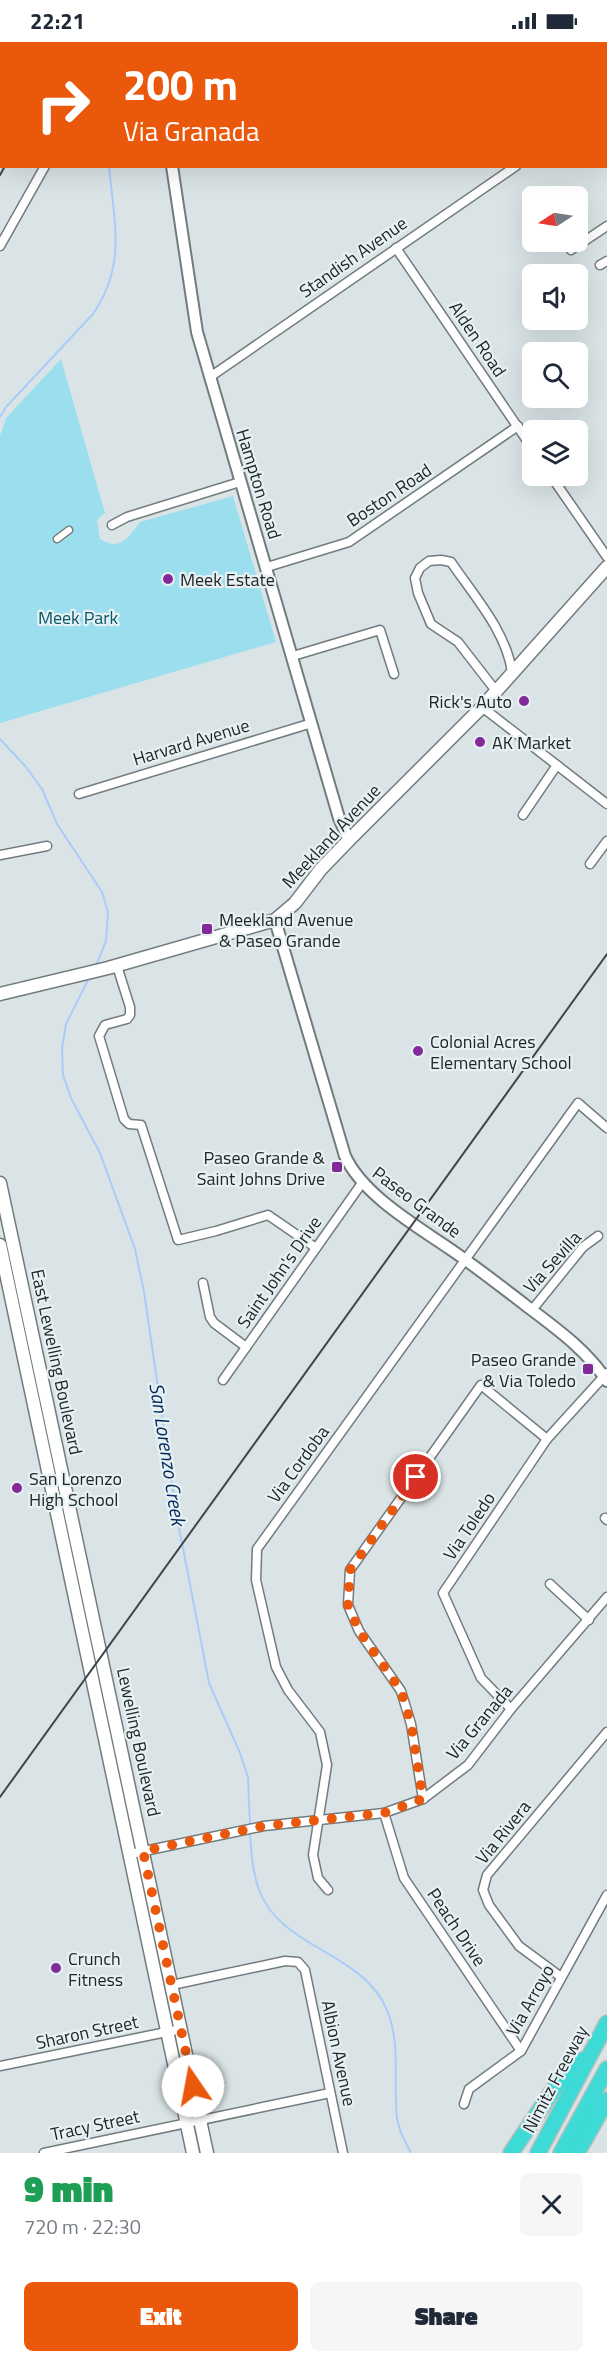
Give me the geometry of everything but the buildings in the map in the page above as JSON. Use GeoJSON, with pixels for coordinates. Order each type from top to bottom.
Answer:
{"type":"FeatureCollection","features":[{"type":"Feature","properties":{"kind":"highway","name":"Nimitz Freeway"},"geometry":{"type":"LineString","coordinates":[[538,2153],[607,2023]]}},
{"type":"Feature","properties":{"kind":"highway"},"geometry":{"type":"LineString","coordinates":[[511,2153],[560,2080],[590,2054]]}},
{"type":"Feature","properties":{"kind":"highway"},"geometry":{"type":"LineString","coordinates":[[561,2153],[607,2069]]}},
{"type":"Feature","properties":{"kind":"highway"},"geometry":{"type":"LineString","coordinates":[[577,2153],[607,2100]]}},
{"type":"Feature","properties":{"kind":"main road","name":"Meekland Avenue"},"geometry":{"type":"LineString","coordinates":[[0,994],[72,978],[275,920],[295,903],[321,869],[349,840],[482,707],[606,571]]}},
{"type":"Feature","properties":{"kind":"main road","name":"East Lewelling Boulevard"},"geometry":{"type":"LineString","coordinates":[[0,1183],[6,1237],[55,1438],[93,1620]]}},
{"type":"Feature","properties":{"kind":"main road","name":"East Lewelling Boulevard"},"geometry":{"type":"LineString","coordinates":[[0,1245],[81,1627]]}},
{"type":"Feature","properties":{"kind":"main road"},"geometry":{"type":"LineString","coordinates":[[42,1442],[55,1438]]}},
{"type":"Feature","properties":{"kind":"main road","name":"Lewelling Boulevard"},"geometry":{"type":"LineString","coordinates":[[93,1620],[102,1655],[167,2032],[193,2153]]}},
{"type":"Feature","properties":{"kind":"main road","name":"Lewelling Boulevard"},"geometry":{"type":"LineString","coordinates":[[81,1627],[172,1985],[207,2153]]}},
{"type":"Feature","properties":{"kind":"street"},"geometry":{"type":"LineString","coordinates":[[0,246],[44,168]]}},
{"type":"Feature","properties":{"kind":"street","name":"Hampton Road"},"geometry":{"type":"LineString","coordinates":[[172,168],[197,332],[339,818],[349,840]]}},
{"type":"Feature","properties":{"kind":"street","name":"Standish Avenue"},"geometry":{"type":"LineString","coordinates":[[210,377],[513,168]]}},
{"type":"Feature","properties":{"kind":"street"},"geometry":{"type":"LineString","coordinates":[[588,239],[607,226]]}},
{"type":"Feature","properties":{"kind":"street","name":"Alden Road"},"geometry":{"type":"LineString","coordinates":[[396,248],[522,432]]}},
{"type":"Feature","properties":{"kind":"street","name":"Boston Road"},"geometry":{"type":"LineString","coordinates":[[267,567],[349,542],[518,426]]}},
{"type":"Feature","properties":{"kind":"street"},"geometry":{"type":"LineString","coordinates":[[112,525],[127,517],[240,482]]}},
{"type":"Feature","properties":{"kind":"street"},"geometry":{"type":"LineString","coordinates":[[558,486],[607,557]]}},
{"type":"Feature","properties":{"kind":"street"},"geometry":{"type":"LineString","coordinates":[[57,539],[69,530]]}},
{"type":"Feature","properties":{"kind":"street"},"geometry":{"type":"LineString","coordinates":[[496,691],[458,642],[431,624],[418,593],[415,579],[420,568],[429,561],[451,562],[502,637],[512,672]]}},
{"type":"Feature","properties":{"kind":"street"},"geometry":{"type":"LineString","coordinates":[[293,656],[380,630],[394,674]]}},
{"type":"Feature","properties":{"kind":"street"},"geometry":{"type":"LineString","coordinates":[[482,707],[607,804]]}},
{"type":"Feature","properties":{"kind":"street","name":"Harvard Avenue"},"geometry":{"type":"LineString","coordinates":[[79,794],[312,723]]}},
{"type":"Feature","properties":{"kind":"street"},"geometry":{"type":"LineString","coordinates":[[523,815],[557,765]]}},
{"type":"Feature","properties":{"kind":"street"},"geometry":{"type":"LineString","coordinates":[[590,864],[607,841]]}},
{"type":"Feature","properties":{"kind":"street"},"geometry":{"type":"LineString","coordinates":[[0,855],[47,846]]}},
{"type":"Feature","properties":{"kind":"street","name":"Paseo Grande"},"geometry":{"type":"LineString","coordinates":[[275,920],[345,1156],[352,1171],[362,1183],[413,1224],[466,1259],[567,1336],[606,1377]]}},
{"type":"Feature","properties":{"kind":"street"},"geometry":{"type":"LineString","coordinates":[[112,967],[130,1007],[130,1015],[127,1019],[105,1025],[99,1035],[124,1119],[129,1124],[141,1125],[178,1240],[268,1215],[316,1248]]}},
{"type":"Feature","properties":{"kind":"street","name":"Via Cordoba"},"geometry":{"type":"LineString","coordinates":[[328,1890],[318,1878],[313,1855],[327,1765],[320,1732],[288,1690],[276,1667],[256,1580],[256,1549],[578,1103],[607,1128]]}},
{"type":"Feature","properties":{"kind":"street","name":"Saint John's Drive"},"geometry":{"type":"LineString","coordinates":[[223,1380],[362,1183]]}},
{"type":"Feature","properties":{"kind":"street","name":"Via Sevilla"},"geometry":{"type":"LineString","coordinates":[[532,1310],[583,1247],[598,1236]]}},
{"type":"Feature","properties":{"kind":"street"},"geometry":{"type":"LineString","coordinates":[[203,1283],[210,1317],[214,1323],[246,1347]]}},
{"type":"Feature","properties":{"kind":"street","name":"Via Toledo"},"geometry":{"type":"LineString","coordinates":[[511,1709],[481,1678],[443,1593],[547,1439],[606,1377]]}},
{"type":"Feature","properties":{"kind":"street"},"geometry":{"type":"LineString","coordinates":[[423,1799],[411,1724],[401,1691],[359,1631],[348,1605],[350,1570],[481,1385],[547,1439]]}},
{"type":"Feature","properties":{"kind":"street"},"geometry":{"type":"LineString","coordinates":[[550,1584],[589,1620]]}},
{"type":"Feature","properties":{"kind":"street","name":"Via Granada"},"geometry":{"type":"LineString","coordinates":[[137,1853],[264,1826],[384,1813],[423,1799],[468,1765],[511,1709],[607,1597]]}},
{"type":"Feature","properties":{"kind":"street","name":"Via Rivera"},"geometry":{"type":"LineString","coordinates":[[561,1977],[519,1946],[489,1905],[483,1890],[487,1875],[607,1732]]}},
{"type":"Feature","properties":{"kind":"street","name":"Peach Drive"},"geometry":{"type":"LineString","coordinates":[[384,1813],[404,1878],[521,2051]]}},
{"type":"Feature","properties":{"kind":"street","name":"Via Arroyo"},"geometry":{"type":"LineString","coordinates":[[464,2104],[469,2089],[521,2051],[607,1895]]}},
{"type":"Feature","properties":{"kind":"street","name":"Albion Avenue"},"geometry":{"type":"LineString","coordinates":[[172,1985],[285,1961],[298,1962],[305,1970],[343,2153]]}},
{"type":"Feature","properties":{"kind":"street","name":"Sharon Street"},"geometry":{"type":"LineString","coordinates":[[0,2067],[181,2029]]}},
{"type":"Feature","properties":{"kind":"street","name":"Tracy Street"},"geometry":{"type":"LineString","coordinates":[[44,2153],[330,2093]]}},
{"type":"Feature","properties":{"kind":"green space","name":"Meek Park"},"geometry":{"type":"Polygon","coordinates":[[[61,359],[105,513],[97,520],[100,539],[107,543],[119,543],[128,537],[140,522],[233,496],[276,642],[0,723],[0,436],[6,418],[61,359]]]}},
{"type":"Feature","properties":{"kind":"waterway","name":"San Lorenzo Creek"},"geometry":{"type":"LineString","coordinates":[[0,417],[6,407],[93,314],[104,296],[111,278],[116,243],[109,168]]}},
{"type":"Feature","properties":{"kind":"waterway","name":"San Lorenzo Creek"},"geometry":{"type":"LineString","coordinates":[[0,739],[26,767],[42,789],[57,824],[102,892],[108,912],[106,941],[95,968]]}},
{"type":"Feature","properties":{"kind":"waterway","name":"San Lorenzo Creek"},"geometry":{"type":"LineString","coordinates":[[89,978],[66,1024],[62,1049],[63,1075],[71,1098],[100,1153],[135,1249],[144,1292],[177,1517],[209,1683],[240,1753],[248,1777],[250,1825]]}},
{"type":"Feature","properties":{"kind":"waterway","name":"San Lorenzo Creek"},"geometry":{"type":"LineString","coordinates":[[250,1831],[252,1861],[257,1883],[270,1910],[285,1926],[360,1975],[375,1990],[387,2010],[394,2036],[397,2119],[411,2153]]}},
{"type":"Feature","properties":{"kind":"railway"},"geometry":{"type":"LineString","coordinates":[[0,175],[4,168]]}},
{"type":"Feature","properties":{"kind":"railway"},"geometry":{"type":"LineString","coordinates":[[0,1797],[607,954]]}},
{"type":"Feature","properties":{"kind":"place","name":"Meek Estate"},"geometry":{"type":"Point","coordinates":[168,579]}},
{"type":"Feature","properties":{"kind":"place","name":"Rick's Auto"},"geometry":{"type":"Point","coordinates":[524,701]}},
{"type":"Feature","properties":{"kind":"place","name":"AK Market"},"geometry":{"type":"Point","coordinates":[480,742]}},
{"type":"Feature","properties":{"kind":"place","name":"Meekland Avenue & Paseo Grande"},"geometry":{"type":"Point","coordinates":[207,929]}},
{"type":"Feature","properties":{"kind":"place","name":"Colonial Acres Elementary School"},"geometry":{"type":"Point","coordinates":[418,1051]}},
{"type":"Feature","properties":{"kind":"place","name":"Paseo Grande & Saint Johns Drive"},"geometry":{"type":"Point","coordinates":[337,1167]}},
{"type":"Feature","properties":{"kind":"place","name":"Paseo Grande & Via Toledo"},"geometry":{"type":"Point","coordinates":[588,1369]}},
{"type":"Feature","properties":{"kind":"place","name":"San Lorenzo High School"},"geometry":{"type":"Point","coordinates":[17,1488]}},
{"type":"Feature","properties":{"kind":"place","name":"Crunch Fitness"},"geometry":{"type":"Point","coordinates":[56,1968]}},
{"type":"Feature","properties":{"kind":"route"},"geometry":{"type":"LineString","coordinates":[[193,2086],[143,1851],[264,1826],[384,1813],[423,1799],[411,1724],[401,1691],[359,1631],[348,1605],[350,1570],[416,1477]]}}]}
